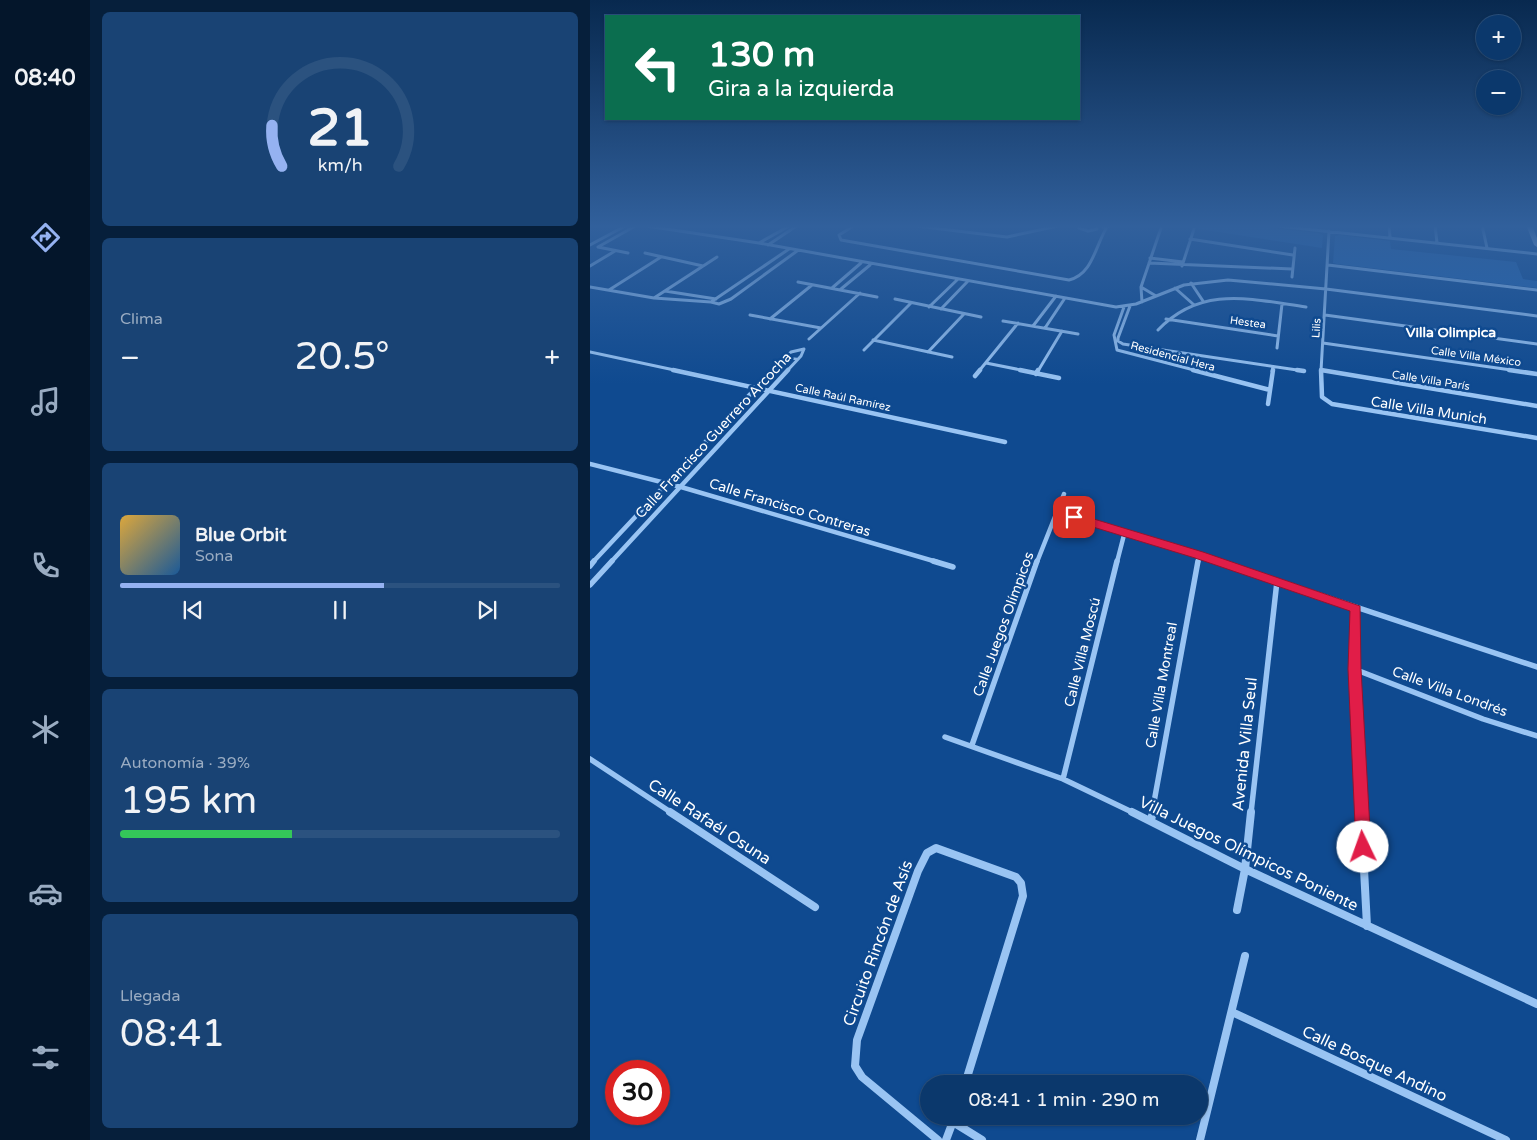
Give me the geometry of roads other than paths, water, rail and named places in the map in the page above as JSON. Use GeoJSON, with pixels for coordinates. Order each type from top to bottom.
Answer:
{"type":"FeatureCollection","features":[{"type":"Feature","properties":{"kind":"street"},"geometry":{"type":"LineString","coordinates":[[609,290],[628,278]]}},
{"type":"Feature","properties":{"kind":"street"},"geometry":{"type":"LineString","coordinates":[[654,298],[684,278]]}},
{"type":"Feature","properties":{"kind":"street"},"geometry":{"type":"LineString","coordinates":[[711,302],[746,278]]}},
{"type":"Feature","properties":{"kind":"street"},"geometry":{"type":"LineString","coordinates":[[590,287],[654,298],[719,304],[758,278]]}},
{"type":"Feature","properties":{"kind":"street"},"geometry":{"type":"LineString","coordinates":[[832,288],[843,278]]}},
{"type":"Feature","properties":{"kind":"street"},"geometry":{"type":"LineString","coordinates":[[841,289],[854,278]]}},
{"type":"Feature","properties":{"kind":"street"},"geometry":{"type":"LineString","coordinates":[[947,278],[1124,307],[1191,284],[1213,280],[1242,280],[1537,316]]}},
{"type":"Feature","properties":{"kind":"street"},"geometry":{"type":"LineString","coordinates":[[1059,278],[1069,280],[1078,278]]}},
{"type":"Feature","properties":{"kind":"street"},"geometry":{"type":"LineString","coordinates":[[1142,302],[1141,287],[1144,278]]}},
{"type":"Feature","properties":{"kind":"street","name":"Lilis"},"geometry":{"type":"LineString","coordinates":[[1321,396],[1327,278]]}},
{"type":"Feature","properties":{"kind":"street"},"geometry":{"type":"LineString","coordinates":[[1438,278],[1537,290]]}},
{"type":"Feature","properties":{"kind":"street"},"geometry":{"type":"LineString","coordinates":[[929,307],[958,280]]}},
{"type":"Feature","properties":{"kind":"street"},"geometry":{"type":"LineString","coordinates":[[941,309],[968,281]]}},
{"type":"Feature","properties":{"kind":"street"},"geometry":{"type":"LineString","coordinates":[[798,282],[877,297]]}},
{"type":"Feature","properties":{"kind":"street"},"geometry":{"type":"LineString","coordinates":[[1191,284],[1203,301]]}},
{"type":"Feature","properties":{"kind":"street"},"geometry":{"type":"LineString","coordinates":[[770,319],[812,285]]}},
{"type":"Feature","properties":{"kind":"street"},"geometry":{"type":"LineString","coordinates":[[1141,287],[1156,296]]}},
{"type":"Feature","properties":{"kind":"street"},"geometry":{"type":"LineString","coordinates":[[1175,288],[1193,304]]}},
{"type":"Feature","properties":{"kind":"street"},"geometry":{"type":"LineString","coordinates":[[665,291],[716,299]]}},
{"type":"Feature","properties":{"kind":"street"},"geometry":{"type":"LineString","coordinates":[[809,339],[860,294]]}},
{"type":"Feature","properties":{"kind":"street"},"geometry":{"type":"LineString","coordinates":[[1033,326],[1056,296]]}},
{"type":"Feature","properties":{"kind":"street"},"geometry":{"type":"LineString","coordinates":[[1044,328],[1065,298]]}},
{"type":"Feature","properties":{"kind":"street"},"geometry":{"type":"LineString","coordinates":[[895,299],[982,317]]}},
{"type":"Feature","properties":{"kind":"street","name":"Hestea"},"geometry":{"type":"LineString","coordinates":[[1239,299],[1282,304],[1278,336],[1166,319],[1193,304],[1203,301],[1239,299]]}},
{"type":"Feature","properties":{"kind":"street"},"geometry":{"type":"LineString","coordinates":[[864,350],[910,303]]}},
{"type":"Feature","properties":{"kind":"street"},"geometry":{"type":"LineString","coordinates":[[1282,304],[1306,307]]}},
{"type":"Feature","properties":{"kind":"street","name":"Residencial Hera"},"geometry":{"type":"LineString","coordinates":[[1130,306],[1118,338],[1118,341],[1123,344],[1304,371]]}},
{"type":"Feature","properties":{"kind":"street","name":"Residencial Hera"},"geometry":{"type":"LineString","coordinates":[[1124,307],[1112,343],[1117,350],[1270,390]]}},
{"type":"Feature","properties":{"kind":"street"},"geometry":{"type":"LineString","coordinates":[[928,352],[964,314]]}},
{"type":"Feature","properties":{"kind":"street"},"geometry":{"type":"LineString","coordinates":[[1325,315],[1537,344]]}},
{"type":"Feature","properties":{"kind":"street"},"geometry":{"type":"LineString","coordinates":[[750,316],[821,328]]}},
{"type":"Feature","properties":{"kind":"street"},"geometry":{"type":"LineString","coordinates":[[1158,330],[1166,319]]}},
{"type":"Feature","properties":{"kind":"street"},"geometry":{"type":"LineString","coordinates":[[1003,321],[1078,334]]}},
{"type":"Feature","properties":{"kind":"street"},"geometry":{"type":"LineString","coordinates":[[975,376],[1018,324]]}},
{"type":"Feature","properties":{"kind":"street"},"geometry":{"type":"LineString","coordinates":[[1036,374],[1062,331]]}},
{"type":"Feature","properties":{"kind":"street"},"geometry":{"type":"LineString","coordinates":[[1277,348],[1278,336]]}},
{"type":"Feature","properties":{"kind":"street"},"geometry":{"type":"LineString","coordinates":[[1113,337],[1118,338]]}},
{"type":"Feature","properties":{"kind":"street"},"geometry":{"type":"LineString","coordinates":[[873,340],[952,357]]}},
{"type":"Feature","properties":{"kind":"street","name":"Calle Villa México"},"geometry":{"type":"LineString","coordinates":[[1324,343],[1537,374]]}},
{"type":"Feature","properties":{"kind":"street","name":"Calle Francisco Guerrero Arcocha"},"geometry":{"type":"LineString","coordinates":[[590,566],[756,387],[794,350],[804,348],[804,352],[767,390],[681,487],[590,585]]}},
{"type":"Feature","properties":{"kind":"street"},"geometry":{"type":"LineString","coordinates":[[1145,358],[1150,349]]}},
{"type":"Feature","properties":{"kind":"street","name":"Calle Raúl Ramírez"},"geometry":{"type":"LineString","coordinates":[[590,352],[1005,442]]}},
{"type":"Feature","properties":{"kind":"street"},"geometry":{"type":"LineString","coordinates":[[986,363],[1059,378]]}},
{"type":"Feature","properties":{"kind":"street"},"geometry":{"type":"LineString","coordinates":[[1268,404],[1272,367]]}},
{"type":"Feature","properties":{"kind":"street","name":"Calle Villa París"},"geometry":{"type":"LineString","coordinates":[[1322,370],[1537,406]]}},
{"type":"Feature","properties":{"kind":"street","name":"Calle Villa Munich"},"geometry":{"type":"LineString","coordinates":[[1321,396],[1328,402],[1339,406],[1537,438]]}},
{"type":"Feature","properties":{"kind":"street","name":"Calle Francisco Contreras"},"geometry":{"type":"LineString","coordinates":[[590,464],[668,483],[953,567]]}},
{"type":"Feature","properties":{"kind":"street","name":"Calle Juegos Olímpicos"},"geometry":{"type":"LineString","coordinates":[[972,745],[1036,564],[1064,494]]}},
{"type":"Feature","properties":{"kind":"street"},"geometry":{"type":"LineString","coordinates":[[1058,512],[1125,531],[1356,609],[1537,667]]}},
{"type":"Feature","properties":{"kind":"street","name":"Calle Villa Moscú"},"geometry":{"type":"LineString","coordinates":[[1063,779],[1125,531]]}},
{"type":"Feature","properties":{"kind":"street","name":"Calle Villa Montreal"},"geometry":{"type":"LineString","coordinates":[[1151,820],[1156,783],[1199,555]]}},
{"type":"Feature","properties":{"kind":"street","name":"Avenida Villa Seul"},"geometry":{"type":"LineString","coordinates":[[1237,910],[1245,870],[1264,684],[1277,581]]}},
{"type":"Feature","properties":{"kind":"street"},"geometry":{"type":"LineString","coordinates":[[1356,609],[1354,669],[1367,926]]}},
{"type":"Feature","properties":{"kind":"street","name":"Calle Villa Londrés"},"geometry":{"type":"LineString","coordinates":[[1354,669],[1483,719],[1537,736]]}},
{"type":"Feature","properties":{"kind":"street","name":"Villa Juegos Olímpicos Poniente"},"geometry":{"type":"LineString","coordinates":[[945,737],[972,745],[1063,779],[1151,820],[1245,870],[1537,1004]]}},
{"type":"Feature","properties":{"kind":"street","name":"Calle Rafaél Osuna"},"geometry":{"type":"LineString","coordinates":[[590,759],[815,907]]}},
{"type":"Feature","properties":{"kind":"street","name":"Circuito Rincón de Asís"},"geometry":{"type":"LineString","coordinates":[[938,1140],[862,1077],[856,1066],[855,1057],[865,1017],[918,871],[927,853],[936,848],[1016,877],[1021,883],[1023,896],[968,1075]]}},
{"type":"Feature","properties":{"kind":"street"},"geometry":{"type":"LineString","coordinates":[[1200,1140],[1245,956]]}},
{"type":"Feature","properties":{"kind":"street","name":"Calle Bosque Andino"},"geometry":{"type":"LineString","coordinates":[[1232,1012],[1506,1140]]}},
{"type":"Feature","properties":{"kind":"street"},"geometry":{"type":"LineString","coordinates":[[946,1140],[952,1125]]}},
{"type":"Feature","properties":{"kind":"street"},"geometry":{"type":"LineString","coordinates":[[962,1125],[982,1140]]}},
{"type":"Feature","properties":{"kind":"lane"},"geometry":{"type":"LineString","coordinates":[[786,358],[797,359]]}},
{"type":"Feature","properties":{"kind":"district","name":"Villa Olimpica"},"geometry":{"type":"Point","coordinates":[1451,332]}}]}
